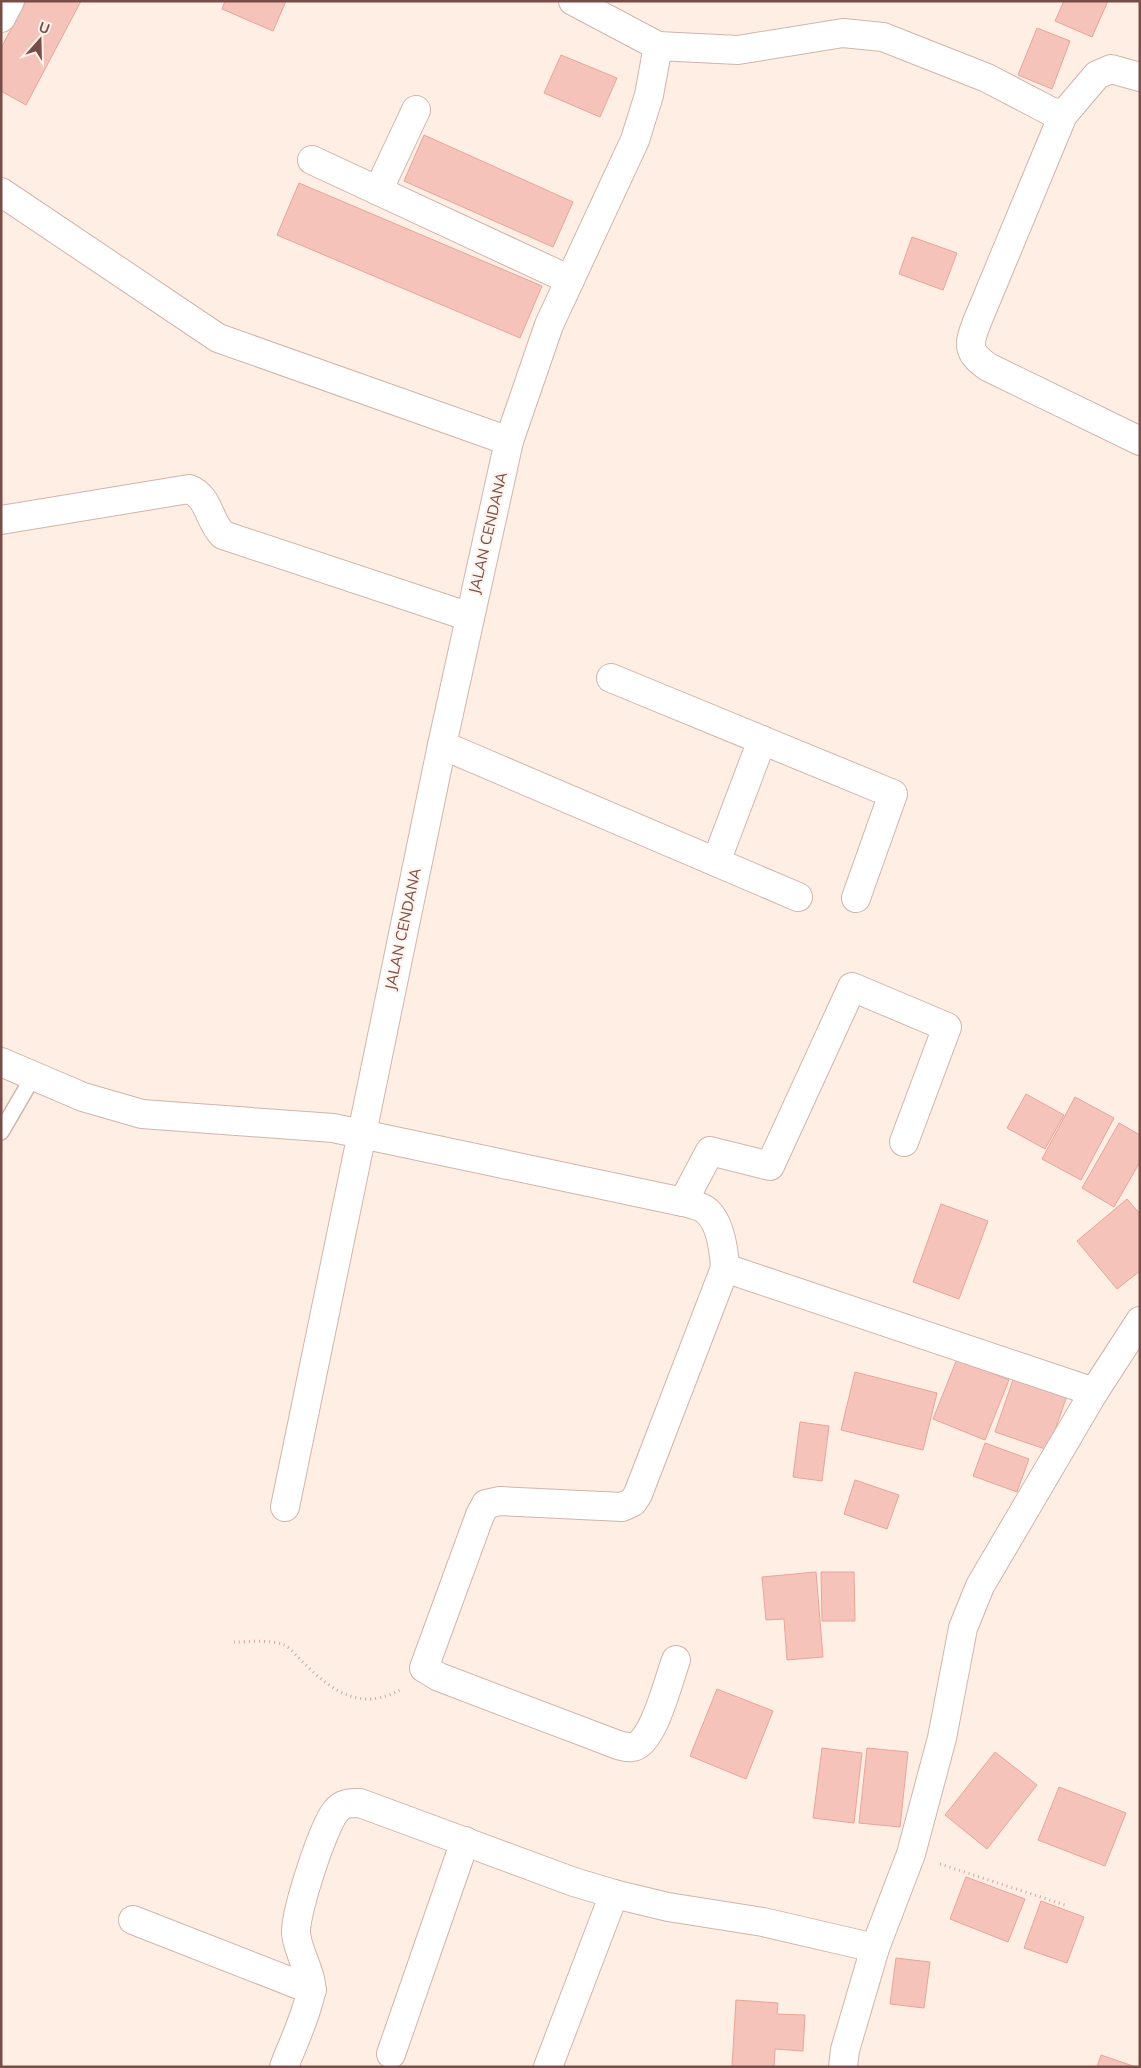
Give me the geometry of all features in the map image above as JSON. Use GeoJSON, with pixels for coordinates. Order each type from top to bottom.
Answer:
{"type":"FeatureCollection","features":[{"type":"Feature","properties":{"kind":"street"},"geometry":{"type":"LineString","coordinates":[[1,18],[10,1]]}},
{"type":"Feature","properties":{"kind":"street"},"geometry":{"type":"LineString","coordinates":[[573,1],[658,46],[738,50],[843,33],[883,38],[986,78],[1050,111],[1064,115]]}},
{"type":"Feature","properties":{"kind":"street","name":"JALAN CENDANA"},"geometry":{"type":"LineString","coordinates":[[285,1507],[360,1134],[442,745],[509,441],[549,325],[635,140],[649,95],[658,46]]}},
{"type":"Feature","properties":{"kind":"street"},"geometry":{"type":"LineString","coordinates":[[1140,77],[1111,69],[1097,75],[1064,115],[970,339],[970,347],[974,358],[1004,377],[1140,441]]}},
{"type":"Feature","properties":{"kind":"street"},"geometry":{"type":"LineString","coordinates":[[378,191],[416,110]]}},
{"type":"Feature","properties":{"kind":"street"},"geometry":{"type":"LineString","coordinates":[[312,160],[570,280]]}},
{"type":"Feature","properties":{"kind":"street"},"geometry":{"type":"LineString","coordinates":[[1,192],[218,338],[509,441]]}},
{"type":"Feature","properties":{"kind":"street"},"geometry":{"type":"LineString","coordinates":[[1,520],[190,489],[201,496],[218,530],[224,535],[470,617]]}},
{"type":"Feature","properties":{"kind":"street"},"geometry":{"type":"LineString","coordinates":[[611,678],[893,794],[856,898]]}},
{"type":"Feature","properties":{"kind":"street"},"geometry":{"type":"LineString","coordinates":[[716,862],[762,740]]}},
{"type":"Feature","properties":{"kind":"street"},"geometry":{"type":"LineString","coordinates":[[442,745],[798,897]]}},
{"type":"Feature","properties":{"kind":"street"},"geometry":{"type":"LineString","coordinates":[[683,1202],[710,1152],[770,1166],[852,987],[947,1027],[904,1142]]}},
{"type":"Feature","properties":{"kind":"street"},"geometry":{"type":"LineString","coordinates":[[1,1062],[83,1097],[142,1114],[333,1128],[697,1205],[709,1212],[722,1238],[725,1268],[638,1494],[633,1502],[622,1507],[500,1501],[486,1504],[480,1515],[425,1661],[426,1671],[612,1743],[632,1747],[642,1744],[650,1734],[676,1660]]}},
{"type":"Feature","properties":{"kind":"street"},"geometry":{"type":"LineString","coordinates":[[725,1268],[1094,1392]]}},
{"type":"Feature","properties":{"kind":"street"},"geometry":{"type":"LineString","coordinates":[[843,2067],[845,2050],[875,1948],[911,1854],[942,1738],[962,1628],[980,1586],[1094,1392],[1140,1321]]}},
{"type":"Feature","properties":{"kind":"street"},"geometry":{"type":"LineString","coordinates":[[284,2067],[312,1990],[297,1946],[296,1930],[301,1903],[328,1822],[337,1809],[346,1803],[360,1803],[574,1882],[614,1894],[668,1907],[763,1922],[875,1948]]}},
{"type":"Feature","properties":{"kind":"street"},"geometry":{"type":"LineString","coordinates":[[391,2054],[464,1841]]}},
{"type":"Feature","properties":{"kind":"street"},"geometry":{"type":"LineString","coordinates":[[548,2067],[614,1894]]}},
{"type":"Feature","properties":{"kind":"street"},"geometry":{"type":"LineString","coordinates":[[133,1920],[312,1990]]}},
{"type":"Feature","properties":{"kind":"lane"},"geometry":{"type":"LineString","coordinates":[[1,1132],[32,1076]]}},
{"type":"Feature","properties":{"kind":"path"},"geometry":{"type":"LineString","coordinates":[[234,1642],[286,1646],[327,1686],[342,1695],[362,1699],[380,1698],[395,1692],[426,1671]]}},
{"type":"Feature","properties":{"kind":"path"},"geometry":{"type":"LineString","coordinates":[[911,1854],[1068,1906]]}},
{"type":"Feature","properties":{"kind":"building"},"geometry":{"type":"Polygon","coordinates":[[[26,1],[81,1],[26,105],[1,91],[1,48],[26,1]]]}},
{"type":"Feature","properties":{"kind":"building"},"geometry":{"type":"Polygon","coordinates":[[[225,1],[286,1],[273,31],[222,9],[225,1]]]}},
{"type":"Feature","properties":{"kind":"building"},"geometry":{"type":"Polygon","coordinates":[[[1064,1],[1108,1],[1092,37],[1055,21],[1064,1]]]}},
{"type":"Feature","properties":{"kind":"building"},"geometry":{"type":"Polygon","coordinates":[[[1037,28],[1070,41],[1052,89],[1018,75],[1037,28]]]}},
{"type":"Feature","properties":{"kind":"building"},"geometry":{"type":"Polygon","coordinates":[[[561,55],[617,78],[600,117],[544,93],[561,55]]]}},
{"type":"Feature","properties":{"kind":"building"},"geometry":{"type":"Polygon","coordinates":[[[424,135],[573,202],[553,247],[404,181],[424,135]]]}},
{"type":"Feature","properties":{"kind":"building"},"geometry":{"type":"Polygon","coordinates":[[[299,183],[542,286],[520,338],[277,235],[299,183]]]}},
{"type":"Feature","properties":{"kind":"building"},"geometry":{"type":"Polygon","coordinates":[[[912,237],[957,253],[943,290],[899,274],[912,237]]]}},
{"type":"Feature","properties":{"kind":"building"},"geometry":{"type":"Polygon","coordinates":[[[1026,1094],[1064,1115],[1045,1149],[1007,1128],[1026,1094]]]}},
{"type":"Feature","properties":{"kind":"building"},"geometry":{"type":"Polygon","coordinates":[[[1075,1097],[1114,1118],[1081,1180],[1042,1159],[1075,1097]]]}},
{"type":"Feature","properties":{"kind":"building"},"geometry":{"type":"Polygon","coordinates":[[[1119,1123],[1140,1135],[1140,1162],[1114,1207],[1082,1188],[1119,1123]]]}},
{"type":"Feature","properties":{"kind":"building"},"geometry":{"type":"Polygon","coordinates":[[[1127,1199],[1140,1214],[1140,1271],[1117,1289],[1077,1241],[1127,1199]]]}},
{"type":"Feature","properties":{"kind":"building"},"geometry":{"type":"Polygon","coordinates":[[[941,1204],[988,1221],[959,1299],[913,1282],[941,1204]]]}},
{"type":"Feature","properties":{"kind":"building"},"geometry":{"type":"Polygon","coordinates":[[[957,1359],[1009,1380],[985,1440],[933,1419],[957,1359]]]}},
{"type":"Feature","properties":{"kind":"building"},"geometry":{"type":"Polygon","coordinates":[[[855,1372],[937,1393],[923,1450],[841,1430],[855,1372]]]}},
{"type":"Feature","properties":{"kind":"building"},"geometry":{"type":"Polygon","coordinates":[[[1015,1374],[1068,1393],[1048,1450],[995,1432],[1015,1374]]]}},
{"type":"Feature","properties":{"kind":"building"},"geometry":{"type":"Polygon","coordinates":[[[800,1422],[829,1426],[822,1481],[793,1477],[800,1422]]]}},
{"type":"Feature","properties":{"kind":"building"},"geometry":{"type":"Polygon","coordinates":[[[985,1443],[1029,1459],[1017,1492],[973,1476],[985,1443]]]}},
{"type":"Feature","properties":{"kind":"building"},"geometry":{"type":"Polygon","coordinates":[[[855,1480],[899,1495],[887,1529],[844,1514],[855,1480]]]}},
{"type":"Feature","properties":{"kind":"building"},"geometry":{"type":"Polygon","coordinates":[[[816,1572],[823,1657],[787,1660],[784,1619],[766,1620],[762,1577],[816,1572]]]}},
{"type":"Feature","properties":{"kind":"building"},"geometry":{"type":"Polygon","coordinates":[[[821,1572],[854,1572],[855,1621],[822,1621],[821,1572]]]}},
{"type":"Feature","properties":{"kind":"building"},"geometry":{"type":"Polygon","coordinates":[[[717,1689],[773,1711],[746,1779],[690,1756],[717,1689]]]}},
{"type":"Feature","properties":{"kind":"building"},"geometry":{"type":"Polygon","coordinates":[[[822,1748],[862,1753],[854,1823],[813,1818],[822,1748]]]}},
{"type":"Feature","properties":{"kind":"building"},"geometry":{"type":"Polygon","coordinates":[[[867,1748],[908,1752],[900,1827],[859,1823],[867,1748]]]}},
{"type":"Feature","properties":{"kind":"building"},"geometry":{"type":"Polygon","coordinates":[[[995,1752],[1037,1785],[987,1849],[945,1815],[995,1752]]]}},
{"type":"Feature","properties":{"kind":"building"},"geometry":{"type":"Polygon","coordinates":[[[1059,1787],[1126,1813],[1105,1866],[1038,1840],[1059,1787]]]}},
{"type":"Feature","properties":{"kind":"building"},"geometry":{"type":"Polygon","coordinates":[[[966,1877],[1025,1899],[1008,1942],[950,1919],[966,1877]]]}},
{"type":"Feature","properties":{"kind":"building"},"geometry":{"type":"Polygon","coordinates":[[[1041,1901],[1084,1917],[1067,1963],[1024,1948],[1041,1901]]]}},
{"type":"Feature","properties":{"kind":"building"},"geometry":{"type":"Polygon","coordinates":[[[896,1958],[930,1962],[924,2008],[890,2004],[896,1958]]]}},
{"type":"Feature","properties":{"kind":"building"},"geometry":{"type":"Polygon","coordinates":[[[736,2000],[778,2003],[777,2014],[805,2015],[803,2051],[775,2049],[774,2067],[732,2067],[736,2000]]]}},
{"type":"Feature","properties":{"kind":"building"},"geometry":{"type":"Polygon","coordinates":[[[1101,2055],[1136,2067],[1097,2067],[1101,2055]]]}}]}
